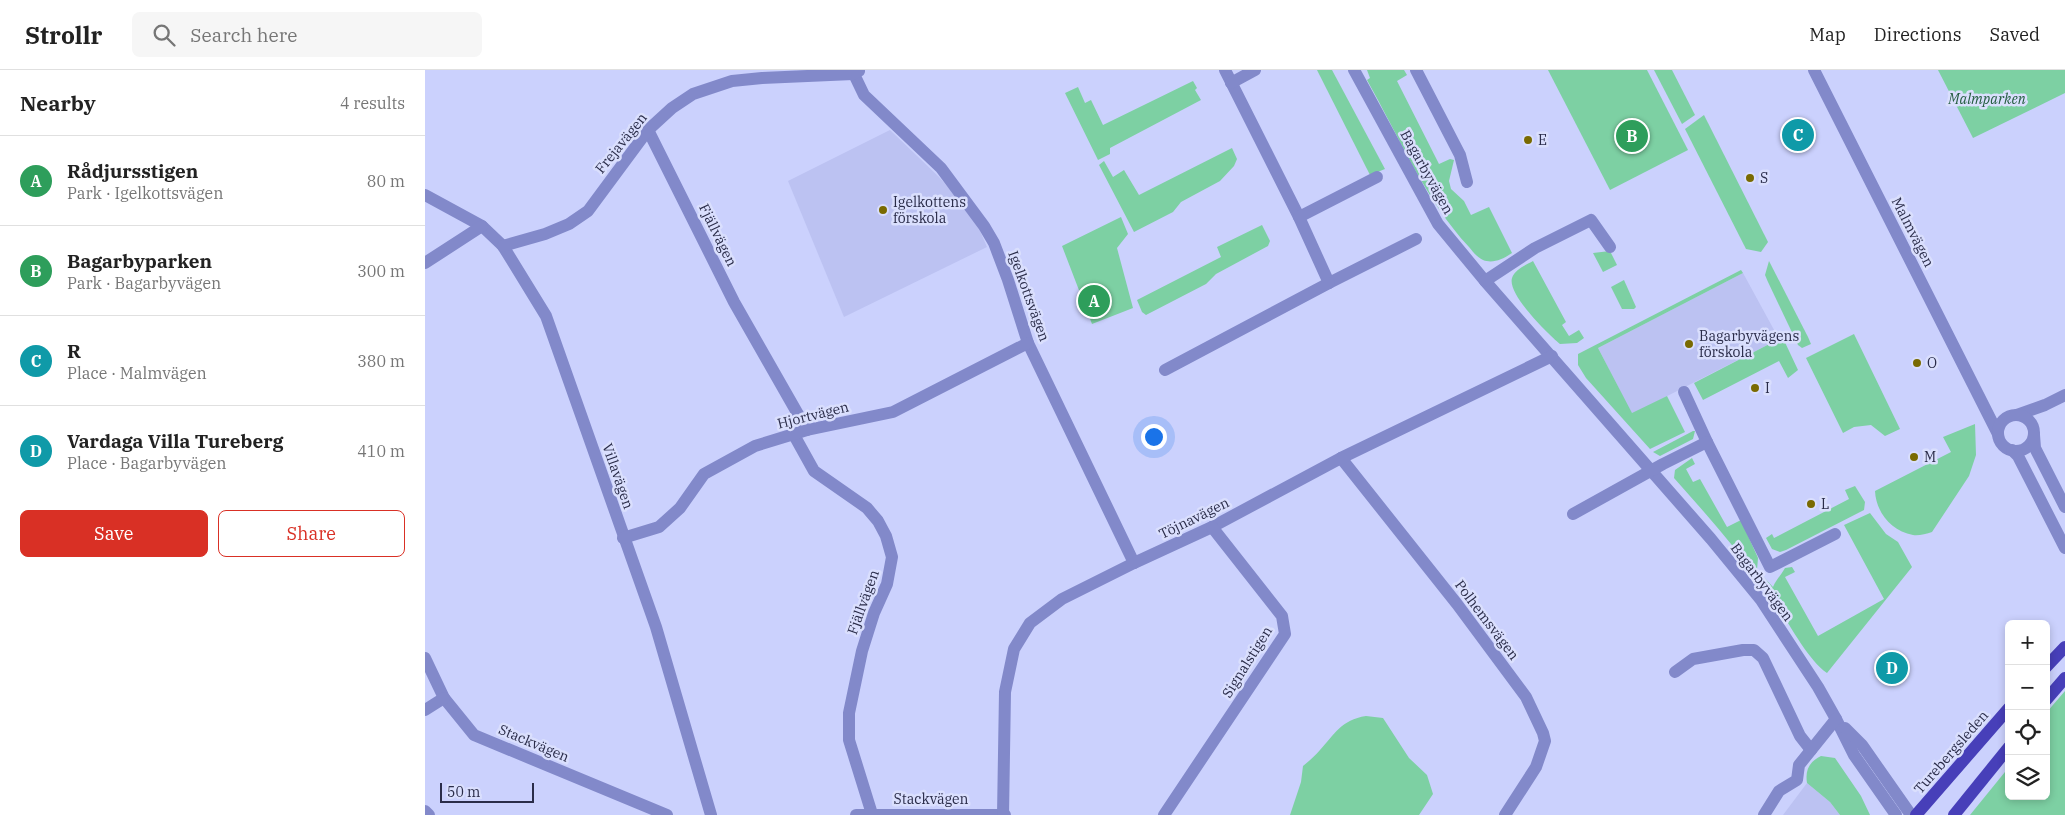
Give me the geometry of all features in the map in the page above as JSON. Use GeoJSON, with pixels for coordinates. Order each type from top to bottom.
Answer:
{"type":"FeatureCollection","features":[{"type":"Feature","properties":{"kind":"main road"},"geometry":{"type":"LineString","coordinates":[[2048,665],[2065,647]]}},
{"type":"Feature","properties":{"kind":"main road"},"geometry":{"type":"LineString","coordinates":[[2050,695],[2065,678]]}},
{"type":"Feature","properties":{"kind":"main road","name":"Turebergsleden"},"geometry":{"type":"LineString","coordinates":[[1916,815],[2007,710]]}},
{"type":"Feature","properties":{"kind":"main road"},"geometry":{"type":"LineString","coordinates":[[1954,815],[2005,752]]}},
{"type":"Feature","properties":{"kind":"street"},"geometry":{"type":"LineString","coordinates":[[1225,70],[1299,217],[1329,283]]}},
{"type":"Feature","properties":{"kind":"street"},"geometry":{"type":"LineString","coordinates":[[1231,83],[1255,70]]}},
{"type":"Feature","properties":{"kind":"street","name":"Bagarbyvägen"},"geometry":{"type":"LineString","coordinates":[[1354,70],[1438,224],[1485,281],[1653,471],[1761,600],[1818,687],[1837,719],[1854,755],[1896,815]]}},
{"type":"Feature","properties":{"kind":"street"},"geometry":{"type":"LineString","coordinates":[[1416,70],[1460,155],[1467,182]]}},
{"type":"Feature","properties":{"kind":"street","name":"Malmvägen"},"geometry":{"type":"LineString","coordinates":[[1814,70],[1998,434]]}},
{"type":"Feature","properties":{"kind":"street","name":"Frejavägen"},"geometry":{"type":"LineString","coordinates":[[503,246],[545,234],[569,224],[588,211],[648,130],[672,108],[693,94],[732,81],[855,71]]}},
{"type":"Feature","properties":{"kind":"street","name":"Igelkottsvägen"},"geometry":{"type":"LineString","coordinates":[[855,71],[864,95],[941,168],[984,226],[994,243],[1028,343],[1134,563]]}},
{"type":"Feature","properties":{"kind":"street","name":"Fjällvägen"},"geometry":{"type":"LineString","coordinates":[[648,130],[734,302],[807,430]]}},
{"type":"Feature","properties":{"kind":"street"},"geometry":{"type":"LineString","coordinates":[[1299,217],[1377,176]]}},
{"type":"Feature","properties":{"kind":"street","name":"Villavägen"},"geometry":{"type":"LineString","coordinates":[[425,195],[482,226],[503,246],[546,316],[656,627],[711,815]]}},
{"type":"Feature","properties":{"kind":"street"},"geometry":{"type":"LineString","coordinates":[[1485,281],[1535,248],[1591,220],[1611,247]]}},
{"type":"Feature","properties":{"kind":"street"},"geometry":{"type":"LineString","coordinates":[[425,263],[482,226]]}},
{"type":"Feature","properties":{"kind":"street"},"geometry":{"type":"LineString","coordinates":[[1165,370],[1329,283],[1416,240]]}},
{"type":"Feature","properties":{"kind":"street","name":"Hjortvägen"},"geometry":{"type":"LineString","coordinates":[[623,538],[659,527],[680,508],[704,474],[755,446],[807,430],[893,412],[1028,343]]}},
{"type":"Feature","properties":{"kind":"street","name":"Töjnavägen"},"geometry":{"type":"LineString","coordinates":[[1004,815],[1005,692],[1015,649],[1030,623],[1054,605],[1134,563],[1212,528],[1341,458],[1551,356]]}},
{"type":"Feature","properties":{"kind":"street","name":"Bagarbyvägen"},"geometry":{"type":"LineString","coordinates":[[1684,392],[1770,567],[1835,534]]}},
{"type":"Feature","properties":{"kind":"street"},"geometry":{"type":"LineString","coordinates":[[2065,395],[2001,422],[1998,434],[2002,445],[2012,450],[2018,456],[2065,548]]}},
{"type":"Feature","properties":{"kind":"street"},"geometry":{"type":"LineString","coordinates":[[2012,450],[2024,449],[2028,446],[2045,405]]}},
{"type":"Feature","properties":{"kind":"street"},"geometry":{"type":"LineString","coordinates":[[1986,407],[2028,420],[2034,432],[2035,448],[2065,507]]}},
{"type":"Feature","properties":{"kind":"street","name":"Fjällvägen"},"geometry":{"type":"LineString","coordinates":[[794,435],[814,471],[867,508],[878,521],[886,536],[892,557],[887,584],[874,612],[862,651],[849,713],[849,740],[872,814]]}},
{"type":"Feature","properties":{"kind":"street"},"geometry":{"type":"LineString","coordinates":[[1573,514],[1707,442]]}},
{"type":"Feature","properties":{"kind":"street","name":"Polhemsvägen"},"geometry":{"type":"LineString","coordinates":[[1341,458],[1457,604],[1526,697],[1543,733],[1545,741],[1536,767],[1505,815]]}},
{"type":"Feature","properties":{"kind":"street","name":"Signalstigen"},"geometry":{"type":"LineString","coordinates":[[1164,815],[1285,634],[1282,616],[1212,528]]}},
{"type":"Feature","properties":{"kind":"street"},"geometry":{"type":"LineString","coordinates":[[1675,672],[1693,659],[1743,650],[1754,650],[1763,658],[1799,736],[1811,750]]}},
{"type":"Feature","properties":{"kind":"street","name":"Stackvägen"},"geometry":{"type":"LineString","coordinates":[[425,658],[445,698],[474,735],[667,815]]}},
{"type":"Feature","properties":{"kind":"street"},"geometry":{"type":"LineString","coordinates":[[425,710],[445,698]]}},
{"type":"Feature","properties":{"kind":"street"},"geometry":{"type":"LineString","coordinates":[[1764,815],[1779,790],[1797,780],[1799,765],[1837,719]]}},
{"type":"Feature","properties":{"kind":"street","name":"Bagarbyvägen"},"geometry":{"type":"LineString","coordinates":[[1837,719],[1862,745],[1911,815]]}},
{"type":"Feature","properties":{"kind":"street"},"geometry":{"type":"LineString","coordinates":[[425,811],[429,815]]}},
{"type":"Feature","properties":{"kind":"street","name":"Stackvägen"},"geometry":{"type":"LineString","coordinates":[[856,815],[1004,815]]}},
{"type":"Feature","properties":{"kind":"shaded area","name":"Igelkottens förskola"},"geometry":{"type":"Polygon","coordinates":[[[890,130],[956,196],[977,224],[987,247],[844,317],[788,181],[890,130]]]}},
{"type":"Feature","properties":{"kind":"shaded area","name":"Bagarbyvägens förskola"},"geometry":{"type":"Polygon","coordinates":[[[1743,273],[1779,339],[1632,414],[1598,348],[1743,273]]]}},
{"type":"Feature","properties":{"kind":"shaded area"},"geometry":{"type":"Polygon","coordinates":[[[1807,783],[1830,802],[1840,815],[1783,815],[1807,783]]]}},
{"type":"Feature","properties":{"kind":"green space"},"geometry":{"type":"Polygon","coordinates":[[[1317,70],[1332,70],[1385,169],[1370,175],[1317,70]]]}},
{"type":"Feature","properties":{"kind":"green space"},"geometry":{"type":"Polygon","coordinates":[[[1367,70],[1404,70],[1407,75],[1397,81],[1439,164],[1450,159],[1454,160],[1449,181],[1451,189],[1464,201],[1471,215],[1489,207],[1512,253],[1498,260],[1483,260],[1474,253],[1454,229],[1413,167],[1367,80],[1370,78],[1367,70]]]}},
{"type":"Feature","properties":{"kind":"green space"},"geometry":{"type":"Polygon","coordinates":[[[1548,70],[1647,70],[1688,150],[1610,190],[1548,70]]]}},
{"type":"Feature","properties":{"kind":"green space"},"geometry":{"type":"Polygon","coordinates":[[[1654,70],[1672,70],[1695,115],[1682,124],[1654,70]]]}},
{"type":"Feature","properties":{"kind":"green space","name":"Malmparken"},"geometry":{"type":"Polygon","coordinates":[[[1938,70],[2065,70],[2065,93],[1973,138],[1938,70]]]}},
{"type":"Feature","properties":{"kind":"green space"},"geometry":{"type":"Polygon","coordinates":[[[1193,81],[1197,88],[1195,90],[1201,100],[1110,148],[1110,154],[1098,160],[1065,93],[1078,87],[1085,103],[1091,100],[1103,125],[1193,81]]]}},
{"type":"Feature","properties":{"kind":"green space"},"geometry":{"type":"Polygon","coordinates":[[[1704,115],[1768,242],[1761,252],[1746,249],[1685,129],[1704,115]]]}},
{"type":"Feature","properties":{"kind":"green space"},"geometry":{"type":"Polygon","coordinates":[[[1232,148],[1237,159],[1234,166],[1220,181],[1181,202],[1173,212],[1134,232],[1099,165],[1104,161],[1113,177],[1124,170],[1139,195],[1232,148]]]}},
{"type":"Feature","properties":{"kind":"green space"},"geometry":{"type":"Polygon","coordinates":[[[1121,217],[1128,234],[1117,248],[1133,308],[1092,324],[1062,246],[1121,217]]]}},
{"type":"Feature","properties":{"kind":"green space"},"geometry":{"type":"Polygon","coordinates":[[[1262,225],[1270,241],[1268,246],[1216,274],[1206,284],[1146,315],[1142,312],[1137,300],[1221,257],[1217,247],[1262,225]]]}},
{"type":"Feature","properties":{"kind":"green space"},"geometry":{"type":"Polygon","coordinates":[[[1610,251],[1617,265],[1603,272],[1593,253],[1610,251]]]}},
{"type":"Feature","properties":{"kind":"green space"},"geometry":{"type":"Polygon","coordinates":[[[1533,261],[1566,322],[1562,325],[1569,336],[1579,330],[1584,338],[1577,343],[1560,344],[1530,313],[1516,294],[1512,285],[1513,275],[1533,261]]]}},
{"type":"Feature","properties":{"kind":"green space"},"geometry":{"type":"Polygon","coordinates":[[[1769,261],[1811,344],[1802,348],[1798,345],[1765,275],[1769,261]]]}},
{"type":"Feature","properties":{"kind":"green space"},"geometry":{"type":"Polygon","coordinates":[[[1741,270],[1743,273],[1598,348],[1632,413],[1667,396],[1685,432],[1650,449],[1586,378],[1578,365],[1578,354],[1741,270]]]}},
{"type":"Feature","properties":{"kind":"green space"},"geometry":{"type":"Polygon","coordinates":[[[1624,280],[1636,307],[1634,309],[1622,309],[1611,287],[1624,280]]]}},
{"type":"Feature","properties":{"kind":"green space"},"geometry":{"type":"Polygon","coordinates":[[[1854,334],[1900,429],[1885,436],[1871,425],[1854,427],[1843,433],[1806,358],[1854,334]]]}},
{"type":"Feature","properties":{"kind":"green space"},"geometry":{"type":"Polygon","coordinates":[[[1782,336],[1798,370],[1788,378],[1779,361],[1703,400],[1694,383],[1782,336]]]}},
{"type":"Feature","properties":{"kind":"green space"},"geometry":{"type":"Polygon","coordinates":[[[1975,424],[1976,455],[1969,476],[1932,532],[1913,535],[1905,533],[1892,525],[1878,506],[1875,491],[1951,452],[1943,437],[1975,424]]]}},
{"type":"Feature","properties":{"kind":"green space"},"geometry":{"type":"Polygon","coordinates":[[[1695,431],[1693,439],[1660,456],[1653,452],[1695,431]]]}},
{"type":"Feature","properties":{"kind":"green space"},"geometry":{"type":"Polygon","coordinates":[[[1692,458],[1695,464],[1686,469],[1693,482],[1700,479],[1727,527],[1741,520],[1758,558],[1757,570],[1773,587],[1785,568],[1792,567],[1795,572],[1785,577],[1818,636],[1884,599],[1844,525],[1870,513],[1886,534],[1898,542],[1912,567],[1827,673],[1804,648],[1771,596],[1748,566],[1674,478],[1675,470],[1692,458]]]}},
{"type":"Feature","properties":{"kind":"green space"},"geometry":{"type":"Polygon","coordinates":[[[1855,486],[1865,502],[1864,510],[1786,550],[1780,552],[1772,549],[1766,538],[1772,534],[1774,538],[1849,499],[1845,490],[1855,486]]]}},
{"type":"Feature","properties":{"kind":"green space"},"geometry":{"type":"Polygon","coordinates":[[[2065,691],[2065,815],[1970,815],[2005,772],[2005,800],[2050,800],[2050,708],[2065,691]]]}},
{"type":"Feature","properties":{"kind":"green space"},"geometry":{"type":"Polygon","coordinates":[[[1366,716],[1383,718],[1409,758],[1427,775],[1433,794],[1419,815],[1290,815],[1301,782],[1303,766],[1344,724],[1366,716]]]}},
{"type":"Feature","properties":{"kind":"green space"},"geometry":{"type":"Polygon","coordinates":[[[1821,756],[1835,758],[1861,796],[1870,815],[1840,815],[1830,802],[1807,783],[1809,767],[1813,761],[1821,756]]]}},
{"type":"Feature","properties":{"kind":"place","name":"R"},"geometry":{"type":"Point","coordinates":[1798,135]}},
{"type":"Feature","properties":{"kind":"place","name":"Bagarbyparken"},"geometry":{"type":"Point","coordinates":[1632,136]}},
{"type":"Feature","properties":{"kind":"place","name":"E"},"geometry":{"type":"Point","coordinates":[1528,140]}},
{"type":"Feature","properties":{"kind":"place","name":"S"},"geometry":{"type":"Point","coordinates":[1750,178]}},
{"type":"Feature","properties":{"kind":"place","name":"Igelkottens förskola"},"geometry":{"type":"Point","coordinates":[883,210]}},
{"type":"Feature","properties":{"kind":"place","name":"Rådjursstigen"},"geometry":{"type":"Point","coordinates":[1094,301]}},
{"type":"Feature","properties":{"kind":"place","name":"Bagarbyvägens förskola"},"geometry":{"type":"Point","coordinates":[1689,344]}},
{"type":"Feature","properties":{"kind":"place","name":"O"},"geometry":{"type":"Point","coordinates":[1917,363]}},
{"type":"Feature","properties":{"kind":"place","name":"I"},"geometry":{"type":"Point","coordinates":[1755,388]}},
{"type":"Feature","properties":{"kind":"place","name":"M"},"geometry":{"type":"Point","coordinates":[1914,457]}},
{"type":"Feature","properties":{"kind":"place","name":"L"},"geometry":{"type":"Point","coordinates":[1811,504]}},
{"type":"Feature","properties":{"kind":"place","name":"Vardaga Villa Tureberg"},"geometry":{"type":"Point","coordinates":[1892,668]}}]}
